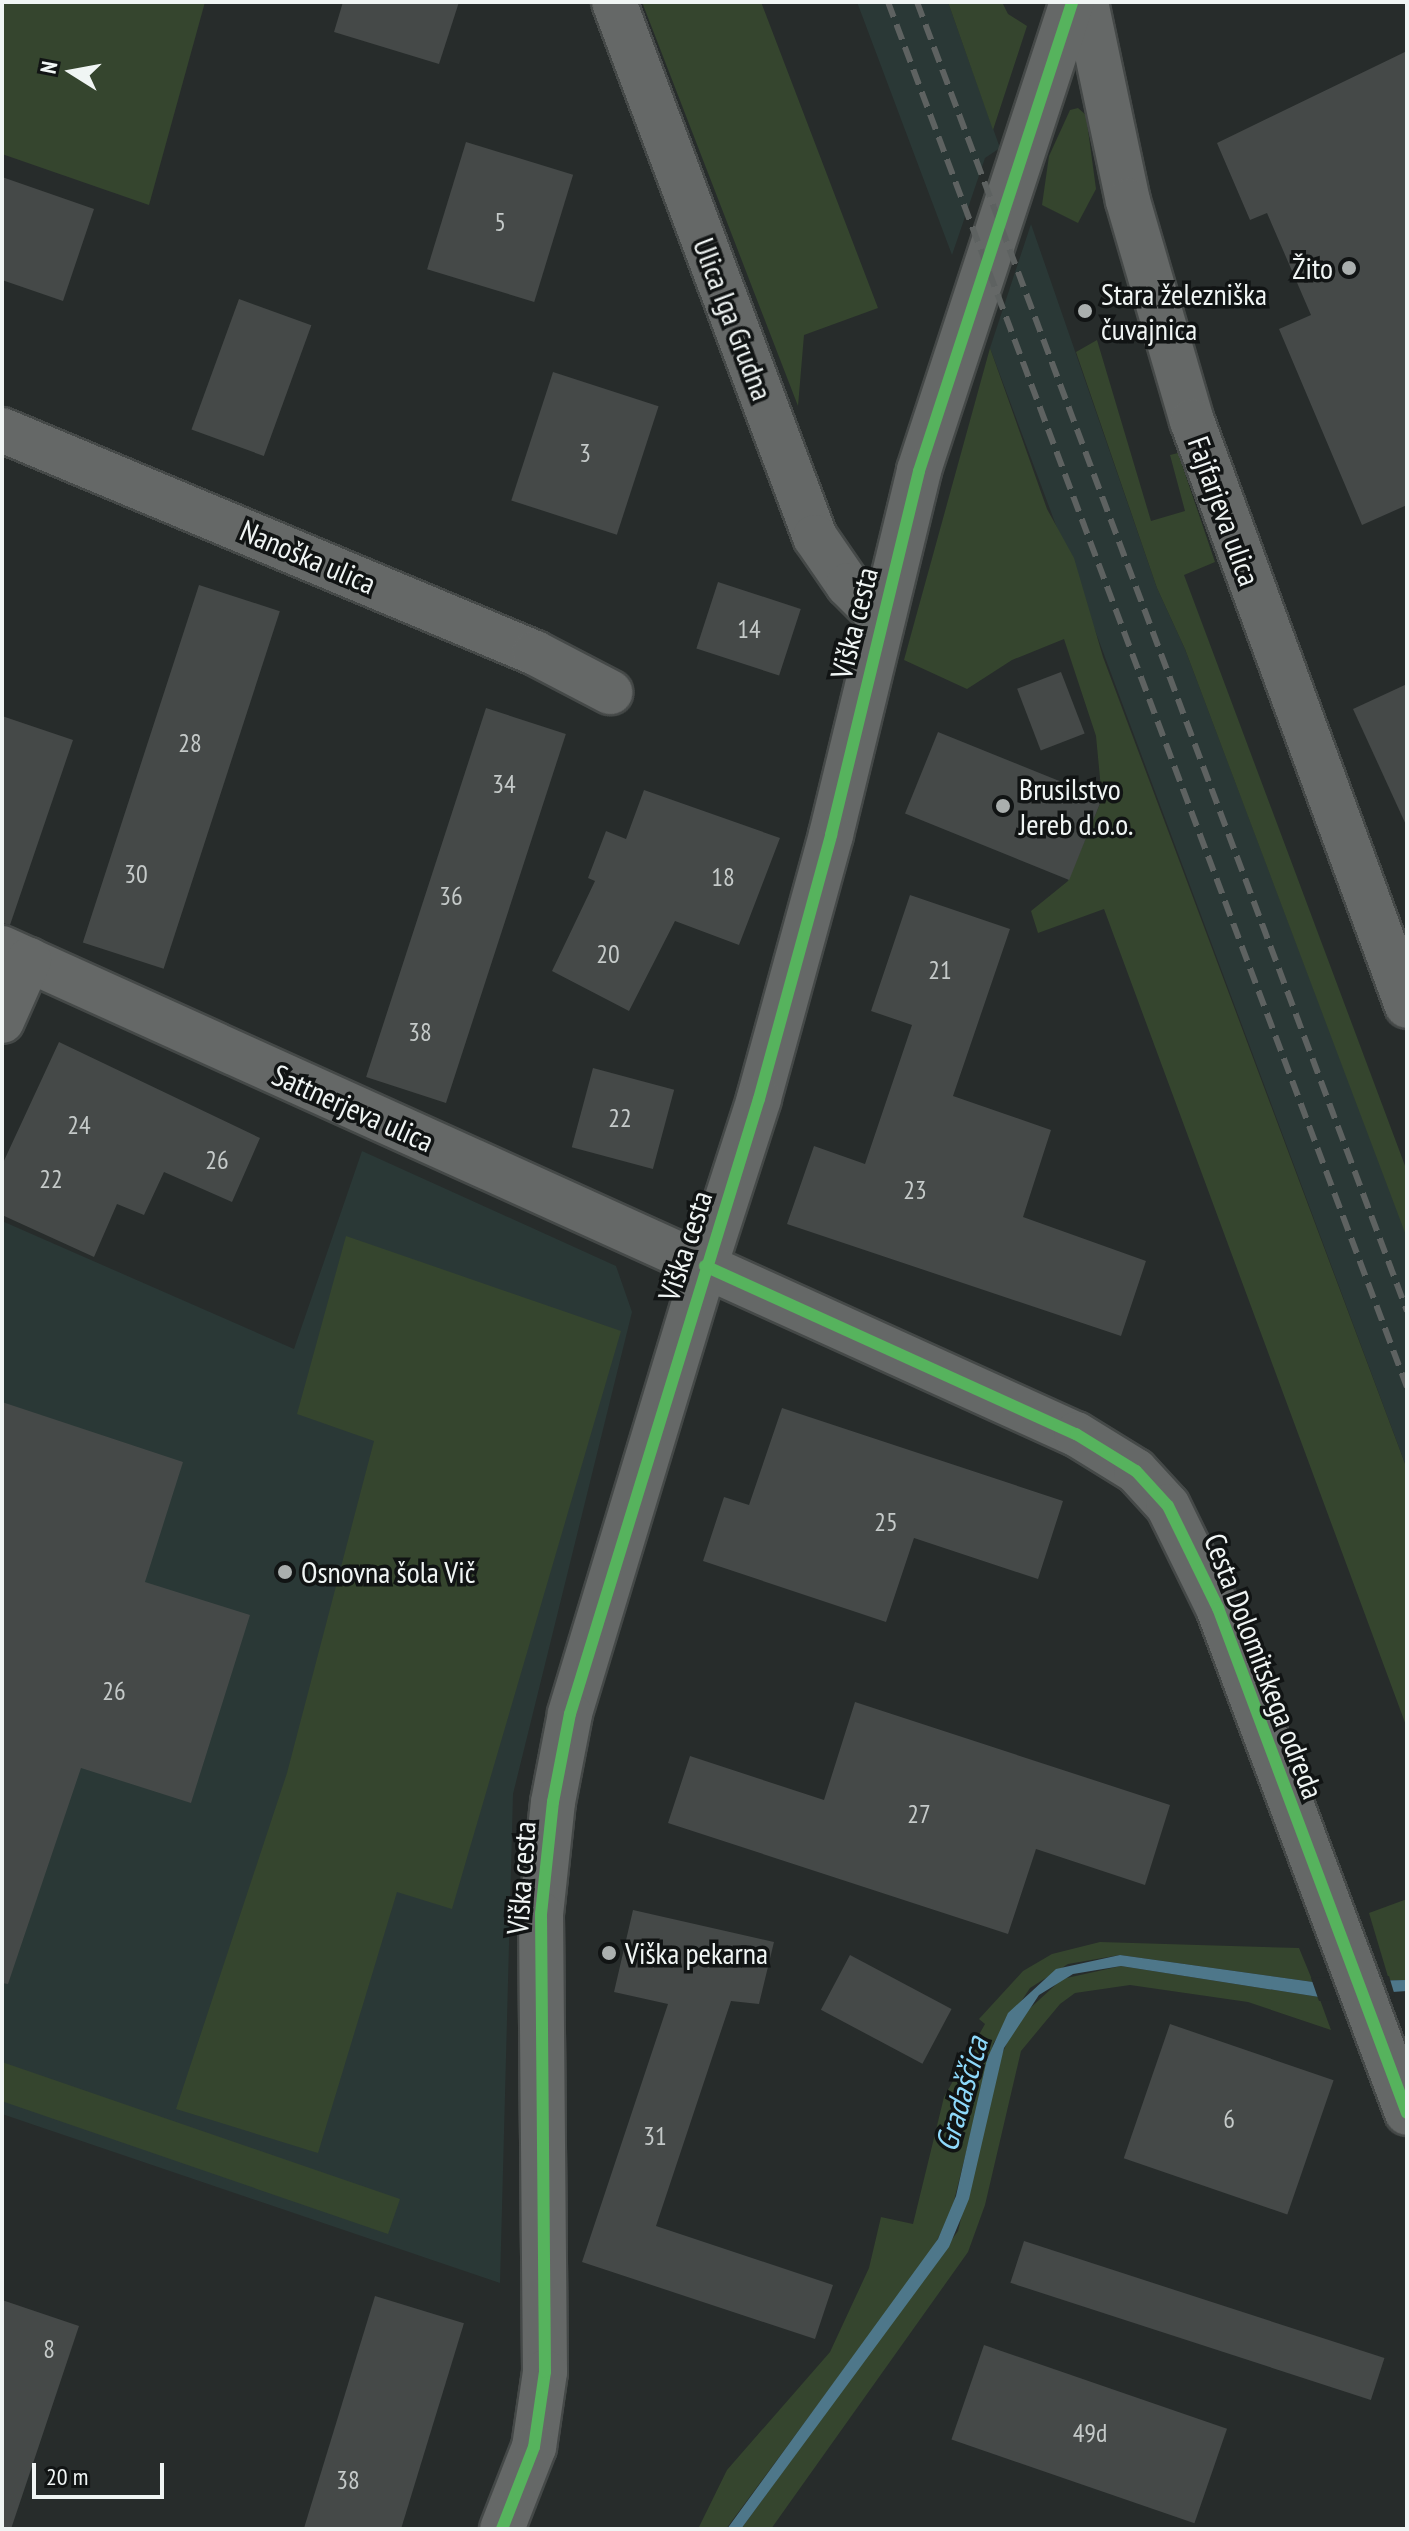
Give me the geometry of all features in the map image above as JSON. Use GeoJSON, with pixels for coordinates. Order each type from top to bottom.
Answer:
{"type":"FeatureCollection","features":[{"type":"Feature","properties":{"kind":"street","name":"Ulica Iga Grudna"},"geometry":{"type":"LineString","coordinates":[[614,2],[815,537],[848,585],[881,618]]}},
{"type":"Feature","properties":{"kind":"street","name":"Viška cesta"},"geometry":{"type":"LineString","coordinates":[[502,2529],[534,2447],[545,2372],[541,1914],[553,1802],[570,1714],[705,1266],[759,1099],[827,850],[881,618],[947,378],[1072,2]]}},
{"type":"Feature","properties":{"kind":"street","name":"Fajfarjeva ulica"},"geometry":{"type":"LineString","coordinates":[[1086,2],[1128,201],[1192,421],[1407,1006]]}},
{"type":"Feature","properties":{"kind":"street","name":"Nanoška ulica"},"geometry":{"type":"LineString","coordinates":[[2,430],[535,653],[610,692]]}},
{"type":"Feature","properties":{"kind":"street","name":"Sattnerjeva ulica"},"geometry":{"type":"LineString","coordinates":[[15,954],[705,1266]]}},
{"type":"Feature","properties":{"kind":"street"},"geometry":{"type":"LineString","coordinates":[[2,1021],[15,954]]}},
{"type":"Feature","properties":{"kind":"street","name":"Cesta Dolomitskega odreda"},"geometry":{"type":"LineString","coordinates":[[705,1266],[1076,1434],[1117,1457],[1153,1489],[1181,1526],[1203,1571],[1407,2113]]}},
{"type":"Feature","properties":{"kind":"shaded area"},"geometry":{"type":"Polygon","coordinates":[[[857,2],[948,2],[1000,148],[985,158],[952,255],[857,2]]]}},
{"type":"Feature","properties":{"kind":"shaded area"},"geometry":{"type":"Polygon","coordinates":[[[1031,224],[1157,588],[1185,649],[1386,1180],[1407,1170],[1407,1469],[990,348],[1031,224]]]}},
{"type":"Feature","properties":{"kind":"shaded area","name":"Osnovna šola Vič"},"geometry":{"type":"Polygon","coordinates":[[[362,1151],[616,1266],[632,1312],[513,1794],[500,2283],[2,2114],[2,1221],[294,1349],[362,1151]]]}},
{"type":"Feature","properties":{"kind":"green space"},"geometry":{"type":"Polygon","coordinates":[[[2,2],[205,2],[149,205],[2,154],[2,2]]]}},
{"type":"Feature","properties":{"kind":"green space"},"geometry":{"type":"Polygon","coordinates":[[[642,2],[761,2],[878,308],[804,335],[798,406],[642,2]]]}},
{"type":"Feature","properties":{"kind":"green space"},"geometry":{"type":"Polygon","coordinates":[[[948,2],[1002,2],[1008,14],[1027,26],[993,130],[948,2]]]}},
{"type":"Feature","properties":{"kind":"green space"},"geometry":{"type":"Polygon","coordinates":[[[1078,108],[1086,115],[1096,189],[1078,223],[1042,205],[1049,156],[1070,110],[1078,108]]]}},
{"type":"Feature","properties":{"kind":"green space"},"geometry":{"type":"Polygon","coordinates":[[[1097,340],[1151,521],[1185,511],[1170,455],[1178,453],[1215,562],[1184,575],[1407,1171],[1407,1238],[1185,649],[1157,588],[1076,352],[1097,340]]]}},
{"type":"Feature","properties":{"kind":"green space"},"geometry":{"type":"Polygon","coordinates":[[[990,348],[1047,509],[1074,558],[1103,657],[1407,1469],[1407,1728],[1104,909],[1038,933],[1031,911],[1068,881],[1102,799],[1096,736],[1064,639],[1012,660],[967,689],[904,660],[990,348]]]}},
{"type":"Feature","properties":{"kind":"green space"},"geometry":{"type":"Polygon","coordinates":[[[346,1236],[621,1331],[452,1909],[397,1892],[318,2153],[176,2109],[287,1773],[374,1441],[297,1414],[346,1236]]]}},
{"type":"Feature","properties":{"kind":"green space"},"geometry":{"type":"Polygon","coordinates":[[[1407,1899],[1407,1980],[1389,1980],[1369,1913],[1407,1899]]]}},
{"type":"Feature","properties":{"kind":"green space"},"geometry":{"type":"Polygon","coordinates":[[[1100,1942],[1299,1948],[1313,1982],[1120,1955],[1068,1964],[1030,1988],[993,2044],[951,2213],[932,2250],[726,2529],[698,2529],[727,2470],[830,2352],[869,2268],[881,2217],[913,2224],[944,2097],[985,2024],[979,2019],[1023,1971],[1052,1954],[1100,1942]]]}},
{"type":"Feature","properties":{"kind":"green space"},"geometry":{"type":"Polygon","coordinates":[[[1121,1966],[1319,1997],[1331,2030],[1248,2002],[1130,1985],[1075,1993],[1060,2004],[1021,2051],[985,2205],[968,2252],[771,2529],[741,2529],[958,2231],[999,2061],[1017,2020],[1062,1979],[1121,1966]]]}},
{"type":"Feature","properties":{"kind":"green space"},"geometry":{"type":"Polygon","coordinates":[[[2,2062],[400,2199],[388,2234],[2,2101],[2,2062]]]}},
{"type":"Feature","properties":{"kind":"water","name":"Gradaščica"},"geometry":{"type":"Polygon","coordinates":[[[1120,1955],[1313,1982],[1407,1980],[1407,1991],[1319,1997],[1121,1966],[1073,1974],[1039,1995],[1004,2048],[969,2199],[949,2247],[741,2529],[727,2529],[938,2239],[956,2196],[987,2059],[1008,2013],[1056,1969],[1120,1955]]]}},
{"type":"Feature","properties":{"kind":"pier"},"geometry":{"type":"Polygon","coordinates":[[[1389,1976],[1395,1996],[1319,2001],[1311,1978],[1389,1976]]]}},
{"type":"Feature","properties":{"kind":"building"},"geometry":{"type":"Polygon","coordinates":[[[343,2],[459,2],[439,64],[334,32],[343,2]]]}},
{"type":"Feature","properties":{"kind":"building","name":"Žito"},"geometry":{"type":"Polygon","coordinates":[[[1407,51],[1407,505],[1362,525],[1279,329],[1311,315],[1267,213],[1250,220],[1217,143],[1407,51]]]}},
{"type":"Feature","properties":{"kind":"building"},"geometry":{"type":"Polygon","coordinates":[[[466,142],[573,175],[534,302],[427,269],[466,142]]]}},
{"type":"Feature","properties":{"kind":"building"},"geometry":{"type":"Polygon","coordinates":[[[2,177],[94,209],[63,301],[2,280],[2,177]]]}},
{"type":"Feature","properties":{"kind":"building"},"geometry":{"type":"Polygon","coordinates":[[[239,299],[311,325],[264,456],[191,430],[239,299]]]}},
{"type":"Feature","properties":{"kind":"building"},"geometry":{"type":"Polygon","coordinates":[[[553,372],[659,406],[617,535],[511,500],[553,372]]]}},
{"type":"Feature","properties":{"kind":"building"},"geometry":{"type":"Polygon","coordinates":[[[718,582],[801,609],[779,675],[696,649],[718,582]]]}},
{"type":"Feature","properties":{"kind":"building"},"geometry":{"type":"Polygon","coordinates":[[[199,585],[280,611],[164,969],[83,943],[199,585]]]}},
{"type":"Feature","properties":{"kind":"building"},"geometry":{"type":"Polygon","coordinates":[[[1061,672],[1085,734],[1041,750],[1017,689],[1061,672]]]}},
{"type":"Feature","properties":{"kind":"building"},"geometry":{"type":"Polygon","coordinates":[[[1407,684],[1407,827],[1353,709],[1407,684]]]}},
{"type":"Feature","properties":{"kind":"building"},"geometry":{"type":"Polygon","coordinates":[[[486,708],[566,734],[446,1103],[366,1077],[486,708]]]}},
{"type":"Feature","properties":{"kind":"building"},"geometry":{"type":"Polygon","coordinates":[[[2,716],[73,740],[10,925],[2,923],[2,716]]]}},
{"type":"Feature","properties":{"kind":"building","name":"Brusilstvo Jereb d.o.o."},"geometry":{"type":"Polygon","coordinates":[[[938,732],[1102,798],[1069,880],[905,814],[938,732]]]}},
{"type":"Feature","properties":{"kind":"building"},"geometry":{"type":"Polygon","coordinates":[[[644,790],[780,838],[739,945],[675,921],[629,1011],[552,971],[595,881],[588,878],[606,831],[626,839],[644,790]]]}},
{"type":"Feature","properties":{"kind":"building"},"geometry":{"type":"Polygon","coordinates":[[[910,895],[1010,929],[953,1096],[1051,1130],[1023,1217],[1146,1261],[1121,1336],[787,1224],[814,1146],[865,1164],[912,1025],[871,1011],[910,895]]]}},
{"type":"Feature","properties":{"kind":"building"},"geometry":{"type":"Polygon","coordinates":[[[59,1042],[260,1138],[232,1202],[164,1172],[144,1215],[117,1204],[94,1257],[2,1215],[2,1165],[59,1042]]]}},
{"type":"Feature","properties":{"kind":"building"},"geometry":{"type":"Polygon","coordinates":[[[593,1068],[674,1090],[653,1169],[572,1147],[593,1068]]]}},
{"type":"Feature","properties":{"kind":"building","name":"Osnovna šola Vič"},"geometry":{"type":"Polygon","coordinates":[[[2,1402],[183,1462],[145,1582],[250,1615],[191,1803],[81,1768],[8,1984],[2,1983],[2,1402]]]}},
{"type":"Feature","properties":{"kind":"building"},"geometry":{"type":"Polygon","coordinates":[[[782,1408],[1063,1501],[1038,1579],[914,1538],[886,1622],[703,1561],[724,1497],[749,1505],[782,1408]]]}},
{"type":"Feature","properties":{"kind":"building"},"geometry":{"type":"Polygon","coordinates":[[[855,1702],[1170,1805],[1145,1885],[1036,1849],[1008,1934],[668,1823],[690,1756],[824,1800],[855,1702]]]}},
{"type":"Feature","properties":{"kind":"building"},"geometry":{"type":"Polygon","coordinates":[[[633,1910],[774,1942],[759,2004],[731,2001],[656,2226],[833,2285],[815,2339],[582,2262],[668,2004],[614,1992],[633,1910]]]}},
{"type":"Feature","properties":{"kind":"building"},"geometry":{"type":"Polygon","coordinates":[[[850,1955],[952,2009],[922,2064],[821,2010],[850,1955]]]}},
{"type":"Feature","properties":{"kind":"building"},"geometry":{"type":"Polygon","coordinates":[[[1170,2024],[1334,2080],[1287,2215],[1124,2158],[1170,2024]]]}},
{"type":"Feature","properties":{"kind":"building"},"geometry":{"type":"Polygon","coordinates":[[[1024,2241],[1384,2358],[1371,2400],[1010,2283],[1024,2241]]]}},
{"type":"Feature","properties":{"kind":"building"},"geometry":{"type":"Polygon","coordinates":[[[375,2296],[464,2323],[401,2529],[304,2529],[375,2296]]]}},
{"type":"Feature","properties":{"kind":"building"},"geometry":{"type":"Polygon","coordinates":[[[2,2300],[79,2326],[11,2529],[2,2529],[2,2300]]]}},
{"type":"Feature","properties":{"kind":"building"},"geometry":{"type":"Polygon","coordinates":[[[984,2345],[1227,2429],[1194,2523],[951,2440],[984,2345]]]}},
{"type":"Feature","properties":{"kind":"railway"},"geometry":{"type":"LineString","coordinates":[[888,2],[1407,1387]]}},
{"type":"Feature","properties":{"kind":"railway"},"geometry":{"type":"LineString","coordinates":[[917,2],[1407,1311]]}},
{"type":"Feature","properties":{"kind":"cycle path"},"geometry":{"type":"LineString","coordinates":[[502,2529],[534,2447],[545,2372],[541,1914],[553,1802],[570,1714],[759,1099],[831,835],[919,471],[1072,2]]}},
{"type":"Feature","properties":{"kind":"cycle path"},"geometry":{"type":"LineString","coordinates":[[705,1266],[1076,1434],[1136,1471],[1168,1506],[1218,1608],[1407,2113]]}},
{"type":"Feature","properties":{"kind":"place","name":"Žito"},"geometry":{"type":"Point","coordinates":[1349,268]}},
{"type":"Feature","properties":{"kind":"place","name":"Stara železniška čuvajnica"},"geometry":{"type":"Point","coordinates":[1085,311]}},
{"type":"Feature","properties":{"kind":"place","name":"Brusilstvo Jereb d.o.o."},"geometry":{"type":"Point","coordinates":[1003,806]}},
{"type":"Feature","properties":{"kind":"place","name":"Osnovna šola Vič"},"geometry":{"type":"Point","coordinates":[285,1572]}},
{"type":"Feature","properties":{"kind":"place","name":"Viška pekarna"},"geometry":{"type":"Point","coordinates":[609,1953]}}]}
